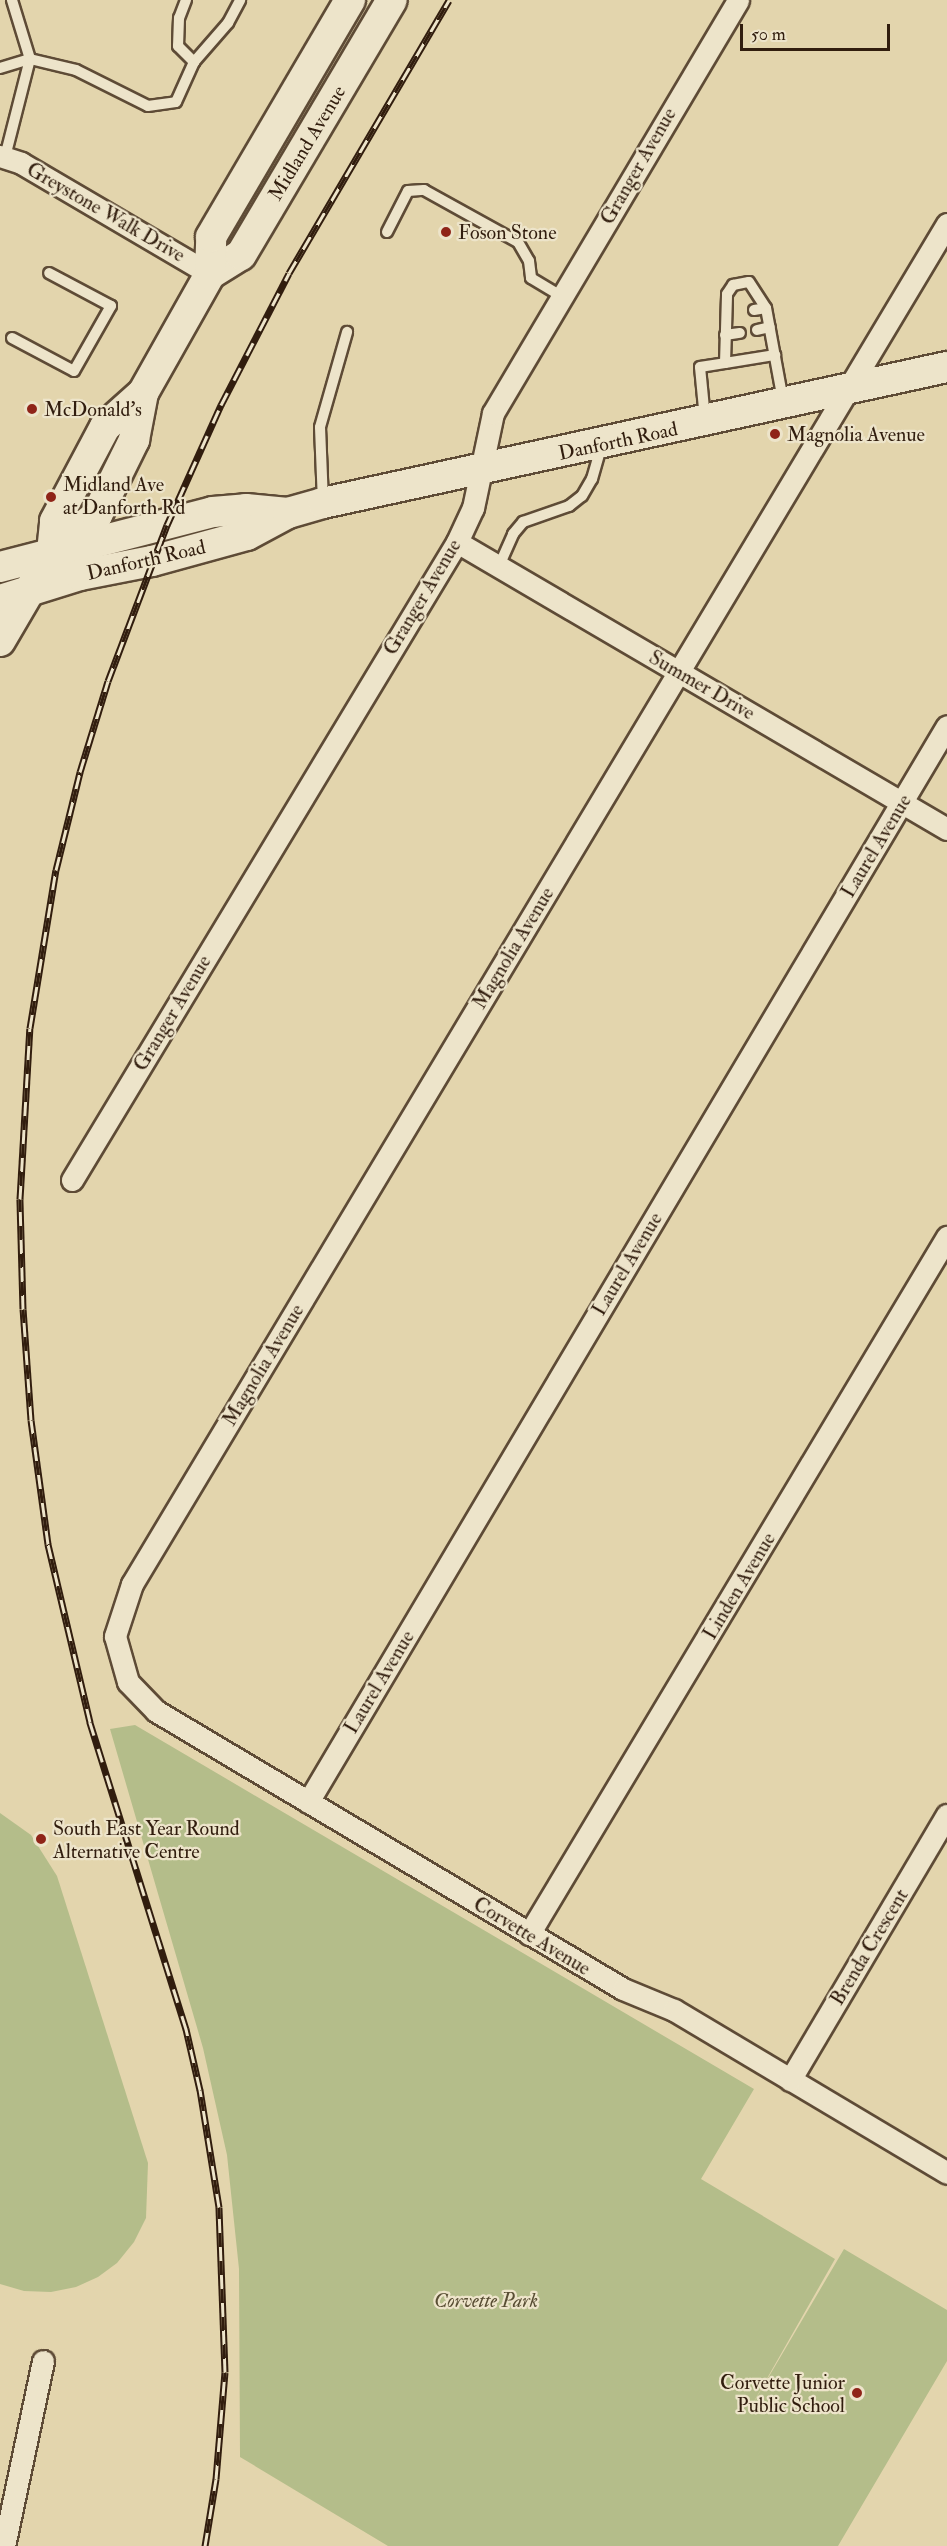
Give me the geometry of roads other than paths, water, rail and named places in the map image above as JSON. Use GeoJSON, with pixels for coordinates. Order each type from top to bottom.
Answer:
{"type":"FeatureCollection","features":[{"type":"Feature","properties":{"kind":"main road","name":"Midland Avenue"},"geometry":{"type":"LineString","coordinates":[[0,641],[52,552],[97,515],[134,440],[143,393],[210,274],[212,237],[350,0]]}},
{"type":"Feature","properties":{"kind":"main road","name":"Midland Avenue"},"geometry":{"type":"LineString","coordinates":[[210,274],[241,255],[392,0]]}},
{"type":"Feature","properties":{"kind":"main road","name":"Danforth Road"},"geometry":{"type":"LineString","coordinates":[[0,600],[80,575],[152,561],[247,535],[288,513],[323,503],[783,405],[947,367]]}},
{"type":"Feature","properties":{"kind":"main road","name":"Danforth Road"},"geometry":{"type":"LineString","coordinates":[[0,567],[213,512],[246,508],[288,513]]}},
{"type":"Feature","properties":{"kind":"street","name":"Granger Avenue"},"geometry":{"type":"LineString","coordinates":[[72,1180],[457,542],[473,508],[493,413],[738,0]]}},
{"type":"Feature","properties":{"kind":"street","name":"Greystone Walk Drive"},"geometry":{"type":"LineString","coordinates":[[2,157],[210,274]]}},
{"type":"Feature","properties":{"kind":"street","name":"Magnolia Avenue"},"geometry":{"type":"LineString","coordinates":[[128,1682],[115,1636],[132,1584],[947,224]]}},
{"type":"Feature","properties":{"kind":"street","name":"Summer Drive"},"geometry":{"type":"LineString","coordinates":[[457,542],[947,829]]}},
{"type":"Feature","properties":{"kind":"street","name":"Laurel Avenue"},"geometry":{"type":"LineString","coordinates":[[308,1802],[947,726]]}},
{"type":"Feature","properties":{"kind":"street","name":"Linden Avenue"},"geometry":{"type":"LineString","coordinates":[[529,1934],[947,1237]]}},
{"type":"Feature","properties":{"kind":"street","name":"Corvette Avenue"},"geometry":{"type":"LineString","coordinates":[[128,1682],[156,1711],[623,1989],[674,2010],[947,2173]]}},
{"type":"Feature","properties":{"kind":"street","name":"Brenda Crescent"},"geometry":{"type":"LineString","coordinates":[[790,2079],[947,1815]]}},
{"type":"Feature","properties":{"kind":"street"},"geometry":{"type":"LineString","coordinates":[[4,2546],[5,2511],[43,2361]]}},
{"type":"Feature","properties":{"kind":"lane"},"geometry":{"type":"LineString","coordinates":[[2,157],[30,59],[12,0]]}},
{"type":"Feature","properties":{"kind":"lane"},"geometry":{"type":"LineString","coordinates":[[186,0],[179,18],[178,45],[194,62]]}},
{"type":"Feature","properties":{"kind":"lane"},"geometry":{"type":"LineString","coordinates":[[0,68],[30,59],[76,70],[148,106],[176,102],[194,62],[228,23],[240,0]]}},
{"type":"Feature","properties":{"kind":"lane"},"geometry":{"type":"LineString","coordinates":[[387,232],[408,191],[424,190],[518,242],[530,261],[531,278],[561,296]]}},
{"type":"Feature","properties":{"kind":"lane"},"geometry":{"type":"LineString","coordinates":[[12,338],[74,371],[106,315],[111,306],[49,273]]}},
{"type":"Feature","properties":{"kind":"lane"},"geometry":{"type":"LineString","coordinates":[[724,363],[725,335],[730,313],[727,294],[733,285],[749,282],[766,308],[783,405]]}},
{"type":"Feature","properties":{"kind":"lane"},"geometry":{"type":"LineString","coordinates":[[754,310],[766,308]]}},
{"type":"Feature","properties":{"kind":"lane"},"geometry":{"type":"LineString","coordinates":[[758,330],[770,327]]}},
{"type":"Feature","properties":{"kind":"lane"},"geometry":{"type":"LineString","coordinates":[[323,503],[320,427],[347,332]]}},
{"type":"Feature","properties":{"kind":"lane"},"geometry":{"type":"LineString","coordinates":[[725,335],[740,333]]}},
{"type":"Feature","properties":{"kind":"lane"},"geometry":{"type":"LineString","coordinates":[[705,422],[700,367],[774,355]]}},
{"type":"Feature","properties":{"kind":"lane"},"geometry":{"type":"LineString","coordinates":[[500,566],[513,534],[523,522],[569,506],[582,496],[592,479],[602,444]]}},
{"type":"Feature","properties":{"kind":"railway"},"geometry":{"type":"LineString","coordinates":[[205,2546],[216,2479],[225,2372],[219,2207],[200,2090],[186,2029],[90,1722],[48,1544],[31,1420],[23,1309],[20,1199],[30,1028],[56,870],[80,772],[108,681],[167,525],[221,405],[289,273],[449,0]]}},
{"type":"Feature","properties":{"kind":"place","name":"Foson Stone"},"geometry":{"type":"Point","coordinates":[446,232]}},
{"type":"Feature","properties":{"kind":"place","name":"McDonald's"},"geometry":{"type":"Point","coordinates":[32,409]}},
{"type":"Feature","properties":{"kind":"place","name":"Magnolia Avenue"},"geometry":{"type":"Point","coordinates":[775,434]}},
{"type":"Feature","properties":{"kind":"place","name":"Midland Ave at Danforth Rd"},"geometry":{"type":"Point","coordinates":[51,497]}},
{"type":"Feature","properties":{"kind":"place","name":"South East Year Round Alternative Centre"},"geometry":{"type":"Point","coordinates":[41,1839]}},
{"type":"Feature","properties":{"kind":"place","name":"Corvette Junior Public School"},"geometry":{"type":"Point","coordinates":[857,2393]}},
{"type":"Feature","properties":{"kind":"park label","name":"Corvette Park"},"geometry":{"type":"Point","coordinates":[486,2300]}}]}
